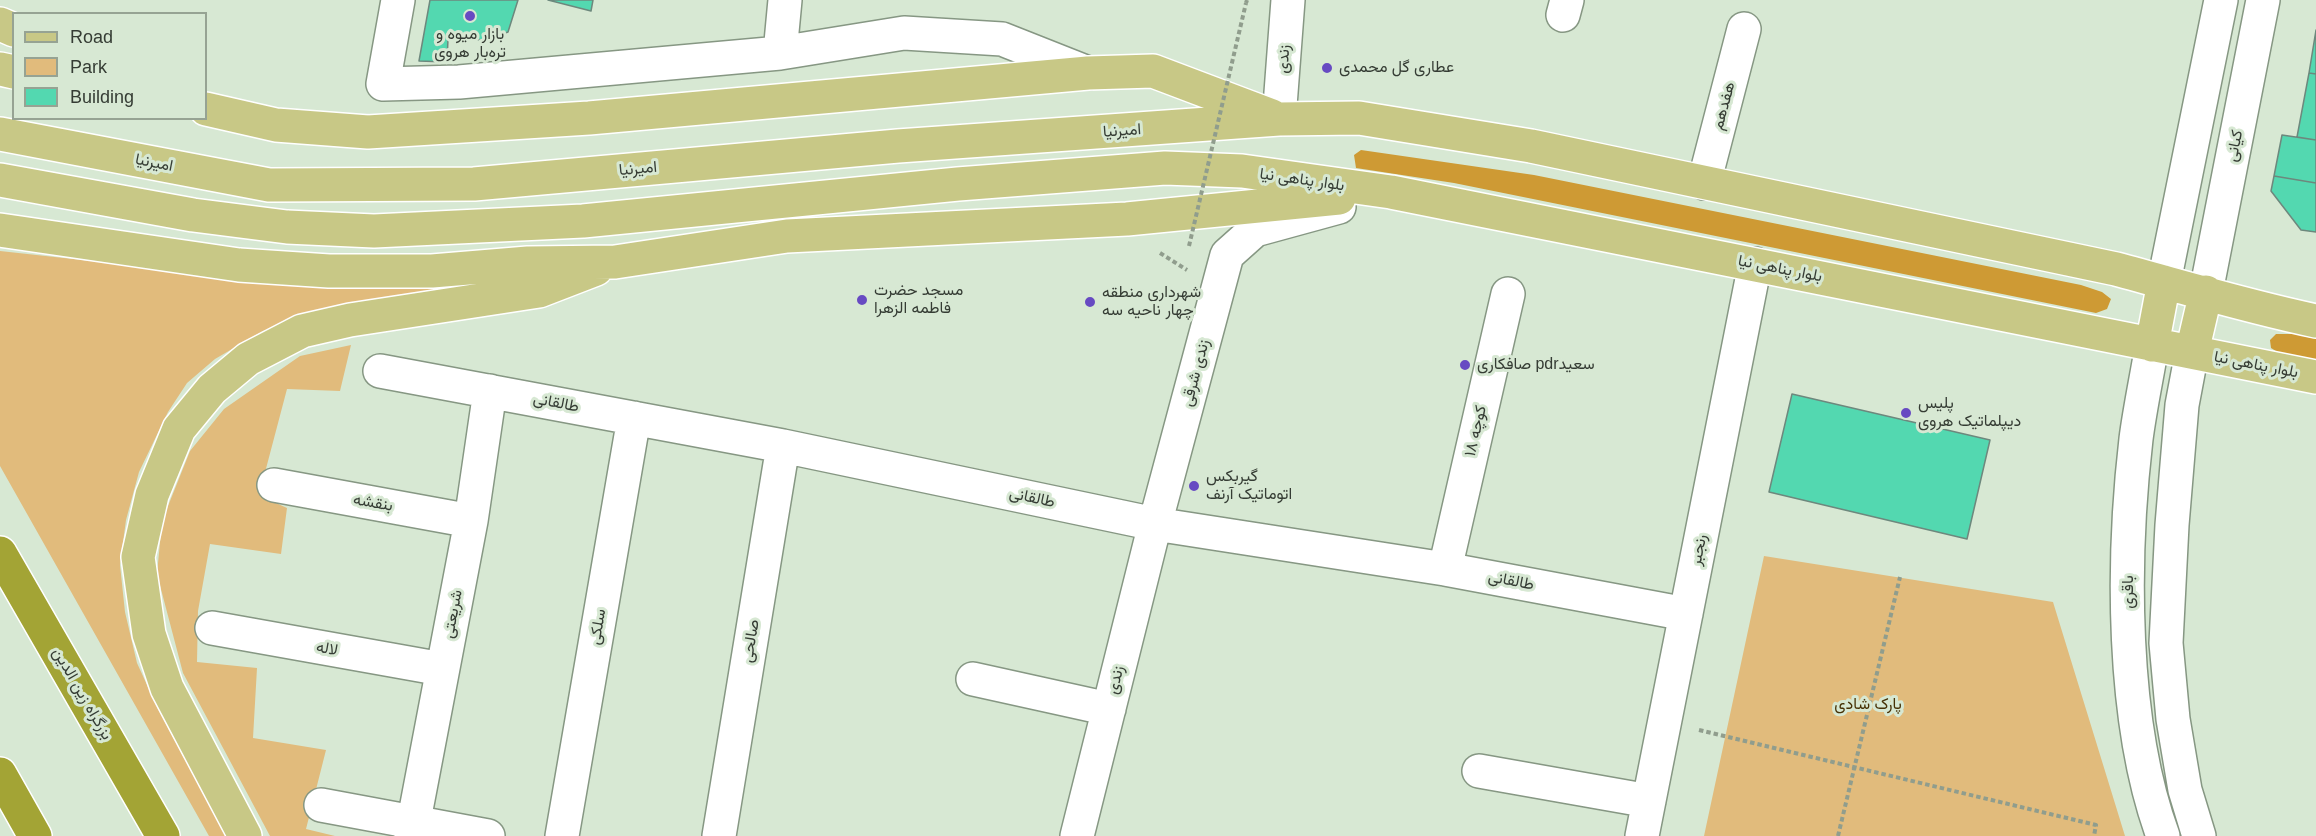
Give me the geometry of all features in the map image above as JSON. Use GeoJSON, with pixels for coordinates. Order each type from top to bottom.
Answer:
{"type":"FeatureCollection","features":[{"type":"Feature","properties":{"kind":"highway","name":"بزرگراه زین الدین"},"geometry":{"type":"LineString","coordinates":[[0,553],[164,836]]}},
{"type":"Feature","properties":{"kind":"highway"},"geometry":{"type":"LineString","coordinates":[[0,774],[35,836]]}},
{"type":"Feature","properties":{"kind":"main road"},"geometry":{"type":"LineString","coordinates":[[207,109],[276,124],[368,132],[589,118],[1088,73],[1154,71],[1279,119],[1359,118],[1531,146],[2116,269],[2206,292],[2241,305],[2316,321]]}},
{"type":"Feature","properties":{"kind":"main road","name":"امیرنیا"},"geometry":{"type":"LineString","coordinates":[[0,134],[269,185],[474,184],[951,142],[1279,119]]}},
{"type":"Feature","properties":{"kind":"main road","name":"بلوار پناهی نیا"},"geometry":{"type":"LineString","coordinates":[[0,180],[193,215],[287,227],[374,231],[583,221],[958,184],[1165,168],[1242,171],[1391,192],[2316,377]]}},
{"type":"Feature","properties":{"kind":"main road"},"geometry":{"type":"LineString","coordinates":[[0,230],[239,265],[329,271],[432,271],[528,263],[615,262],[787,236],[1127,219],[1391,192]]}},
{"type":"Feature","properties":{"kind":"main road"},"geometry":{"type":"LineString","coordinates":[[245,836],[167,688],[149,634],[138,557],[152,495],[179,429],[212,388],[248,359],[302,331],[350,320],[539,291],[615,262]]}},
{"type":"Feature","properties":{"kind":"main road"},"geometry":{"type":"LineString","coordinates":[[2152,345],[2164,282]]}},
{"type":"Feature","properties":{"kind":"main road"},"geometry":{"type":"LineString","coordinates":[[2192,352],[2206,292]]}},
{"type":"Feature","properties":{"kind":"street"},"geometry":{"type":"LineString","coordinates":[[398,0],[383,84],[459,82],[780,53],[904,33],[1002,39],[1088,73]]}},
{"type":"Feature","properties":{"kind":"street"},"geometry":{"type":"LineString","coordinates":[[780,53],[785,0]]}},
{"type":"Feature","properties":{"kind":"street","name":"زندی"},"geometry":{"type":"LineString","coordinates":[[1279,119],[1288,0]]}},
{"type":"Feature","properties":{"kind":"street"},"geometry":{"type":"LineString","coordinates":[[2164,282],[2222,0]]}},
{"type":"Feature","properties":{"kind":"street","name":"کیانی"},"geometry":{"type":"LineString","coordinates":[[2206,292],[2263,0]]}},
{"type":"Feature","properties":{"kind":"street","name":"هفدهم"},"geometry":{"type":"LineString","coordinates":[[1704,183],[1744,29]]}},
{"type":"Feature","properties":{"kind":"street","name":"زندی شرقی"},"geometry":{"type":"LineString","coordinates":[[1155,524],[1227,255],[1255,230],[1391,192]]}},
{"type":"Feature","properties":{"kind":"street","name":"رنجبر"},"geometry":{"type":"LineString","coordinates":[[1642,836],[1755,264]]}},
{"type":"Feature","properties":{"kind":"street","name":"کوچه ۱۸"},"geometry":{"type":"LineString","coordinates":[[1445,569],[1508,294]]}},
{"type":"Feature","properties":{"kind":"street","name":"باقری"},"geometry":{"type":"LineString","coordinates":[[2152,345],[2136,439],[2129,533],[2129,612],[2136,722],[2143,766],[2163,836]]}},
{"type":"Feature","properties":{"kind":"street"},"geometry":{"type":"LineString","coordinates":[[2192,352],[2182,405],[2172,525],[2166,643],[2173,719],[2185,790],[2199,836]]}},
{"type":"Feature","properties":{"kind":"street","name":"طالقانی"},"geometry":{"type":"LineString","coordinates":[[380,371],[783,446],[1155,524],[1445,569],[1686,614]]}},
{"type":"Feature","properties":{"kind":"street","name":"شریعتی"},"geometry":{"type":"LineString","coordinates":[[412,829],[471,521],[490,391]]}},
{"type":"Feature","properties":{"kind":"street","name":"سلکی"},"geometry":{"type":"LineString","coordinates":[[562,836],[634,418]]}},
{"type":"Feature","properties":{"kind":"street","name":"صالحی"},"geometry":{"type":"LineString","coordinates":[[718,836],[783,446]]}},
{"type":"Feature","properties":{"kind":"street","name":"بنقشه"},"geometry":{"type":"LineString","coordinates":[[274,485],[471,521]]}},
{"type":"Feature","properties":{"kind":"street","name":"زندی"},"geometry":{"type":"LineString","coordinates":[[1077,836],[1155,524]]}},
{"type":"Feature","properties":{"kind":"street","name":"لاله"},"geometry":{"type":"LineString","coordinates":[[212,628],[442,669]]}},
{"type":"Feature","properties":{"kind":"street"},"geometry":{"type":"LineString","coordinates":[[973,679],[1109,709]]}},
{"type":"Feature","properties":{"kind":"street"},"geometry":{"type":"LineString","coordinates":[[1479,771],[1649,801]]}},
{"type":"Feature","properties":{"kind":"street"},"geometry":{"type":"LineString","coordinates":[[321,805],[412,829],[488,836]]}},
{"type":"Feature","properties":{"kind":"path"},"geometry":{"type":"LineString","coordinates":[[1189,246],[1247,2]]}},
{"type":"Feature","properties":{"kind":"path"},"geometry":{"type":"LineString","coordinates":[[1838,836],[1900,577]]}},
{"type":"Feature","properties":{"kind":"path"},"geometry":{"type":"LineString","coordinates":[[1665,722],[2096,825],[2094,836]]}},
{"type":"Feature","properties":{"kind":"green space"},"geometry":{"type":"Polygon","coordinates":[[[0,251],[137,266],[559,273],[315,314],[263,331],[215,359],[187,383],[168,412],[139,472],[126,520],[120,565],[125,612],[137,663],[158,709],[226,836],[209,836],[0,466],[0,251]]]}},
{"type":"Feature","properties":{"kind":"green space"},"geometry":{"type":"Polygon","coordinates":[[[351,345],[340,391],[287,389],[263,480],[276,503],[287,508],[281,554],[210,544],[198,611],[197,662],[257,668],[253,738],[326,750],[306,829],[335,836],[270,836],[183,673],[157,574],[162,521],[190,451],[224,409],[300,356],[351,345]]]}},
{"type":"Feature","properties":{"kind":"green space","name":"پارک شادی"},"geometry":{"type":"Polygon","coordinates":[[[1764,556],[2053,602],[2125,836],[1704,836],[1764,556]]]}},
{"type":"Feature","properties":{"kind":"shaded area"},"geometry":{"type":"Polygon","coordinates":[[[1361,150],[1534,175],[2081,285],[2102,292],[2111,299],[2107,309],[2096,313],[1454,183],[1356,168],[1354,155],[1361,150]]]}},
{"type":"Feature","properties":{"kind":"shaded area"},"geometry":{"type":"Polygon","coordinates":[[[2276,334],[2296,334],[2316,339],[2316,361],[2279,353],[2271,348],[2270,340],[2276,334]]]}},
{"type":"Feature","properties":{"kind":"building","name":"بازار میوه و تره‌بار هروی"},"geometry":{"type":"Polygon","coordinates":[[[430,0],[518,0],[508,32],[486,40],[448,39],[447,62],[419,61],[430,0]]]}},
{"type":"Feature","properties":{"kind":"building","name":"بازار میوه و تره‌بار هروی"},"geometry":{"type":"Polygon","coordinates":[[[548,0],[593,0],[591,11],[548,0]]]}},
{"type":"Feature","properties":{"kind":"building"},"geometry":{"type":"Polygon","coordinates":[[[2316,30],[2316,74],[2309,73],[2316,30]]]}},
{"type":"Feature","properties":{"kind":"building"},"geometry":{"type":"Polygon","coordinates":[[[2309,73],[2316,74],[2316,140],[2297,137],[2309,73]]]}},
{"type":"Feature","properties":{"kind":"building"},"geometry":{"type":"Polygon","coordinates":[[[2282,135],[2316,140],[2316,183],[2274,176],[2282,135]]]}},
{"type":"Feature","properties":{"kind":"building"},"geometry":{"type":"Polygon","coordinates":[[[2274,176],[2316,183],[2316,232],[2301,230],[2271,191],[2274,176]]]}},
{"type":"Feature","properties":{"kind":"building"},"geometry":{"type":"Polygon","coordinates":[[[1792,394],[1990,440],[1967,539],[1769,492],[1792,394]]]}},
{"type":"Feature","properties":{"kind":"place","name":"بازار میوه و تره‌بار هروی"},"geometry":{"type":"Point","coordinates":[470,16]}},
{"type":"Feature","properties":{"kind":"place","name":"عطاری گل محمدی"},"geometry":{"type":"Point","coordinates":[1327,68]}},
{"type":"Feature","properties":{"kind":"place","name":"مسجد حضرت فاطمه الزهرا"},"geometry":{"type":"Point","coordinates":[862,300]}},
{"type":"Feature","properties":{"kind":"place","name":"شهرداری منطقه چهار ناحیه سه"},"geometry":{"type":"Point","coordinates":[1090,302]}},
{"type":"Feature","properties":{"kind":"place","name":"صافکاری pdrسعید"},"geometry":{"type":"Point","coordinates":[1465,365]}},
{"type":"Feature","properties":{"kind":"place","name":"پلیس دیپلماتیک هروی"},"geometry":{"type":"Point","coordinates":[1906,413]}},
{"type":"Feature","properties":{"kind":"place","name":"گیربکس اتوماتیک آرنف"},"geometry":{"type":"Point","coordinates":[1194,486]}}]}
